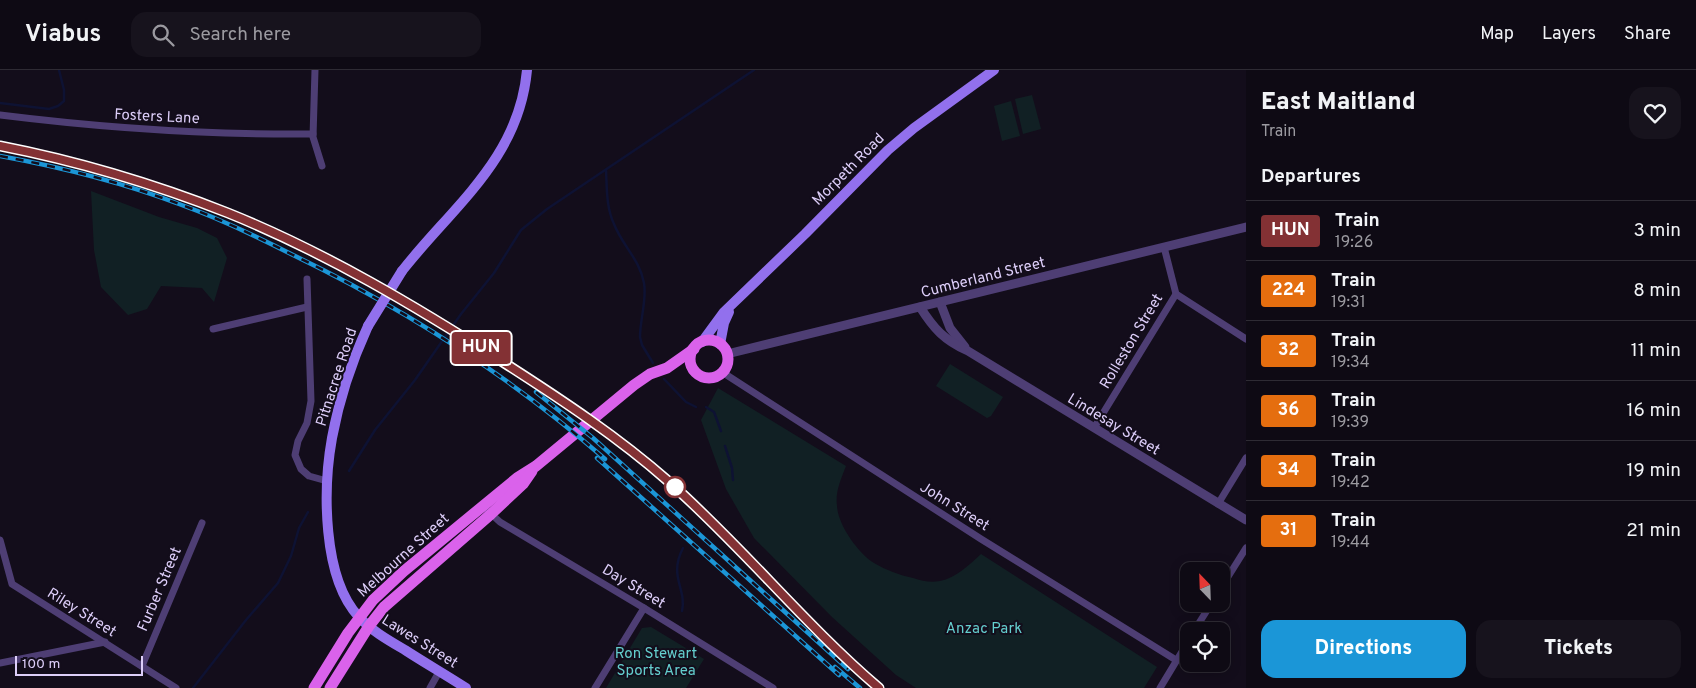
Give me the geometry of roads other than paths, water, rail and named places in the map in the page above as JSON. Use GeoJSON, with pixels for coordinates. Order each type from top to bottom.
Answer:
{"type":"FeatureCollection","features":[{"type":"Feature","properties":{"kind":"main road","name":"Pitnacree Road"},"geometry":{"type":"LineString","coordinates":[[359,617],[343,595],[336,578],[329,531],[327,482],[332,438],[348,379],[368,326],[402,271],[486,175],[506,143],[518,115],[526,84],[527,70]]}},
{"type":"Feature","properties":{"kind":"main road","name":"Morpeth Road"},"geometry":{"type":"LineString","coordinates":[[698,346],[715,323],[901,138],[994,70]]}},
{"type":"Feature","properties":{"kind":"main road","name":"Morpeth Road"},"geometry":{"type":"LineString","coordinates":[[720,344],[724,323],[735,303]]}},
{"type":"Feature","properties":{"kind":"main road"},"geometry":{"type":"LineString","coordinates":[[667,368],[683,369],[699,375],[710,378],[722,372],[727,365],[727,354],[720,344],[711,341],[698,346],[691,361],[694,370],[699,375]]}},
{"type":"Feature","properties":{"kind":"main road","name":"Melbourne Street"},"geometry":{"type":"LineString","coordinates":[[314,688],[359,617],[373,600],[404,571],[634,385],[650,374],[667,368],[698,346]]}},
{"type":"Feature","properties":{"kind":"main road","name":"Melbourne Street"},"geometry":{"type":"LineString","coordinates":[[330,688],[369,626],[384,608],[401,591],[491,514],[523,484],[536,466]]}},
{"type":"Feature","properties":{"kind":"main road","name":"Lawes Street"},"geometry":{"type":"LineString","coordinates":[[359,617],[376,633],[466,688]]}},
{"type":"Feature","properties":{"kind":"street"},"geometry":{"type":"LineString","coordinates":[[315,70],[313,134],[322,166]]}},
{"type":"Feature","properties":{"kind":"street","name":"Fosters Lane"},"geometry":{"type":"LineString","coordinates":[[0,115],[111,127],[223,133],[313,134]]}},
{"type":"Feature","properties":{"kind":"street","name":"Cumberland Street"},"geometry":{"type":"LineString","coordinates":[[727,354],[1246,227]]}},
{"type":"Feature","properties":{"kind":"street"},"geometry":{"type":"LineString","coordinates":[[1164,247],[1176,294],[1246,339]]}},
{"type":"Feature","properties":{"kind":"street"},"geometry":{"type":"LineString","coordinates":[[306,279],[311,401],[307,423],[295,448],[295,455],[301,469],[309,476],[327,482]]}},
{"type":"Feature","properties":{"kind":"street","name":"Rolleston Street"},"geometry":{"type":"LineString","coordinates":[[1094,428],[1176,294]]}},
{"type":"Feature","properties":{"kind":"street","name":"Lindesay Street"},"geometry":{"type":"LineString","coordinates":[[940,302],[950,328],[968,351]]}},
{"type":"Feature","properties":{"kind":"street"},"geometry":{"type":"LineString","coordinates":[[213,330],[307,307]]}},
{"type":"Feature","properties":{"kind":"street","name":"Lindesay Street"},"geometry":{"type":"LineString","coordinates":[[920,307],[941,335],[1246,520]]}},
{"type":"Feature","properties":{"kind":"street","name":"John Street"},"geometry":{"type":"LineString","coordinates":[[722,372],[971,533],[1176,660]]}},
{"type":"Feature","properties":{"kind":"street"},"geometry":{"type":"LineString","coordinates":[[1218,504],[1246,458]]}},
{"type":"Feature","properties":{"kind":"street","name":"Day Street"},"geometry":{"type":"LineString","coordinates":[[482,506],[500,522],[773,688]]}},
{"type":"Feature","properties":{"kind":"street","name":"Furber Street"},"geometry":{"type":"LineString","coordinates":[[142,666],[202,523]]}},
{"type":"Feature","properties":{"kind":"street","name":"Riley Street"},"geometry":{"type":"LineString","coordinates":[[0,540],[1,551],[12,584],[176,688]]}},
{"type":"Feature","properties":{"kind":"street"},"geometry":{"type":"LineString","coordinates":[[1230,574],[1246,548]]}},
{"type":"Feature","properties":{"kind":"street"},"geometry":{"type":"LineString","coordinates":[[595,688],[644,608]]}},
{"type":"Feature","properties":{"kind":"street"},"geometry":{"type":"LineString","coordinates":[[0,663],[104,642]]}},
{"type":"Feature","properties":{"kind":"street"},"geometry":{"type":"LineString","coordinates":[[1160,688],[1180,654]]}},
{"type":"Feature","properties":{"kind":"street"},"geometry":{"type":"LineString","coordinates":[[430,688],[439,672]]}},
{"type":"Feature","properties":{"kind":"waterway"},"geometry":{"type":"LineString","coordinates":[[0,103],[49,109],[58,106],[64,101],[64,90],[59,70]]}},
{"type":"Feature","properties":{"kind":"waterway"},"geometry":{"type":"LineString","coordinates":[[349,471],[375,430],[415,380],[461,314],[494,273],[521,230],[547,209],[754,70]]}},
{"type":"Feature","properties":{"kind":"waterway"},"geometry":{"type":"LineString","coordinates":[[606,170],[607,197],[611,218],[617,232],[639,267],[644,283],[645,296],[640,337],[642,345],[653,363]]}},
{"type":"Feature","properties":{"kind":"waterway"},"geometry":{"type":"LineString","coordinates":[[664,379],[686,402],[696,407]]}},
{"type":"Feature","properties":{"kind":"waterway"},"geometry":{"type":"LineString","coordinates":[[706,407],[714,412],[721,431]]}},
{"type":"Feature","properties":{"kind":"waterway"},"geometry":{"type":"LineString","coordinates":[[725,446],[732,468],[733,480]]}},
{"type":"Feature","properties":{"kind":"waterway"},"geometry":{"type":"LineString","coordinates":[[193,688],[246,620],[278,583],[291,556],[299,528],[308,512]]}},
{"type":"Feature","properties":{"kind":"waterway"},"geometry":{"type":"LineString","coordinates":[[682,611],[683,603],[677,567],[683,548]]}},
{"type":"Feature","properties":{"kind":"railway"},"geometry":{"type":"LineString","coordinates":[[0,146],[115,174],[172,192],[228,213],[334,262],[435,320],[566,403],[649,464],[722,532],[825,638],[879,688]]}},
{"type":"Feature","properties":{"kind":"railway"},"geometry":{"type":"LineString","coordinates":[[0,156],[68,170],[157,196],[237,228],[335,276],[456,346],[532,400],[605,459]]}},
{"type":"Feature","properties":{"kind":"railway"},"geometry":{"type":"LineString","coordinates":[[536,392],[593,438],[848,669]]}},
{"type":"Feature","properties":{"kind":"railway"},"geometry":{"type":"LineString","coordinates":[[597,458],[839,675]]}},
{"type":"Feature","properties":{"kind":"railway"},"geometry":{"type":"LineString","coordinates":[[835,667],[860,688]]}},
{"type":"Feature","properties":{"kind":"train","name":"HUN"},"geometry":{"type":"LineString","coordinates":[[0,146],[48,156],[136,180],[229,214],[284,238],[349,270],[454,331],[579,411],[656,471],[724,534],[836,650],[879,688]]}},
{"type":"Feature","properties":{"kind":"park label","name":"Anzac Park"},"geometry":{"type":"Point","coordinates":[984,628]}},
{"type":"Feature","properties":{"kind":"park label","name":"Ron Stewart Sports Area"},"geometry":{"type":"Point","coordinates":[656,662]}}]}
